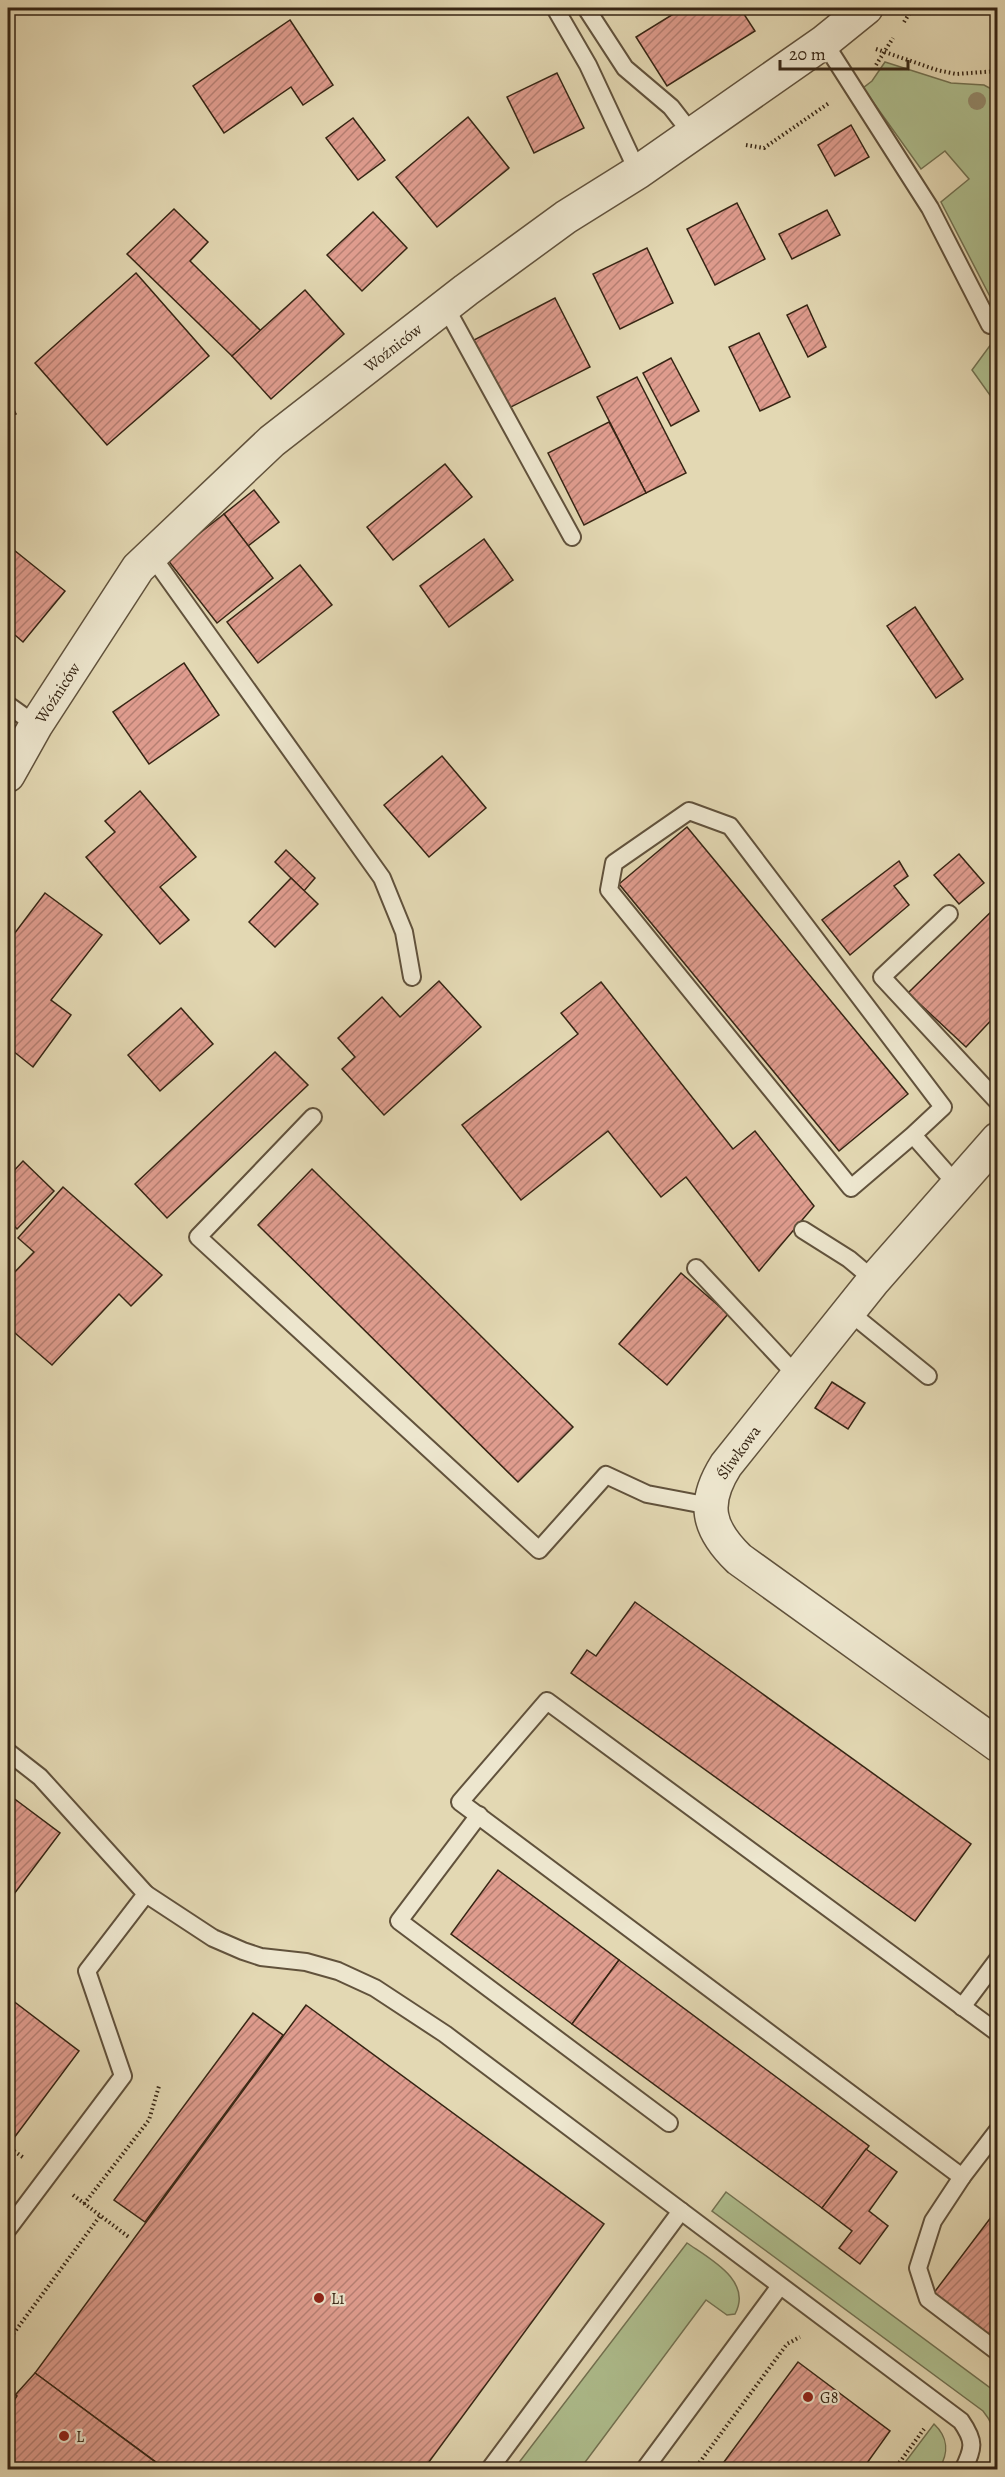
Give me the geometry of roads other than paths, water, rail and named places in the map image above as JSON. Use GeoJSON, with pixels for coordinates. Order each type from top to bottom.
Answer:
{"type":"FeatureCollection","features":[{"type":"Feature","properties":{"kind":"street","name":"Woźniców"},"geometry":{"type":"LineString","coordinates":[[8,775],[36,725],[138,568],[272,441],[445,306],[566,217],[638,172],[832,37],[866,8]]}},
{"type":"Feature","properties":{"kind":"street","name":"Śliwkowa"},"geometry":{"type":"LineString","coordinates":[[710,1506],[712,1495],[726,1465],[848,1311],[998,1139]]}},
{"type":"Feature","properties":{"kind":"street"},"geometry":{"type":"LineString","coordinates":[[710,1506],[717,1533],[739,1559],[998,1745]]}},
{"type":"Feature","properties":{"kind":"lane"},"geometry":{"type":"LineString","coordinates":[[555,8],[588,65],[638,172]]}},
{"type":"Feature","properties":{"kind":"lane"},"geometry":{"type":"LineString","coordinates":[[586,8],[625,68],[671,106],[692,134]]}},
{"type":"Feature","properties":{"kind":"lane"},"geometry":{"type":"LineString","coordinates":[[832,37],[930,208],[990,325]]}},
{"type":"Feature","properties":{"kind":"lane"},"geometry":{"type":"LineString","coordinates":[[445,306],[572,537]]}},
{"type":"Feature","properties":{"kind":"lane"},"geometry":{"type":"LineString","coordinates":[[152,556],[382,878],[404,932],[412,977]]}},
{"type":"Feature","properties":{"kind":"lane"},"geometry":{"type":"LineString","coordinates":[[8,705],[36,725]]}},
{"type":"Feature","properties":{"kind":"lane"},"geometry":{"type":"LineString","coordinates":[[690,811],[730,826],[943,1107],[913,1135],[851,1188],[609,890],[614,863],[690,811]]}},
{"type":"Feature","properties":{"kind":"lane"},"geometry":{"type":"LineString","coordinates":[[949,914],[882,977],[998,1102]]}},
{"type":"Feature","properties":{"kind":"lane"},"geometry":{"type":"LineString","coordinates":[[313,1117],[198,1237],[539,1550],[606,1475],[647,1494],[710,1506]]}},
{"type":"Feature","properties":{"kind":"lane"},"geometry":{"type":"LineString","coordinates":[[913,1135],[957,1185]]}},
{"type":"Feature","properties":{"kind":"lane"},"geometry":{"type":"LineString","coordinates":[[803,1230],[849,1260],[874,1280]]}},
{"type":"Feature","properties":{"kind":"lane"},"geometry":{"type":"LineString","coordinates":[[696,1268],[797,1376]]}},
{"type":"Feature","properties":{"kind":"lane"},"geometry":{"type":"LineString","coordinates":[[848,1311],[928,1376]]}},
{"type":"Feature","properties":{"kind":"lane"},"geometry":{"type":"LineString","coordinates":[[962,2177],[460,1802],[548,1701],[998,2033]]}},
{"type":"Feature","properties":{"kind":"lane"},"geometry":{"type":"LineString","coordinates":[[8,1752],[40,1777],[146,1894],[213,1938],[243,1951],[261,1957],[306,1962],[338,1971],[375,1988],[445,2034],[961,2421],[971,2436],[972,2452],[963,2469]]}},
{"type":"Feature","properties":{"kind":"lane"},"geometry":{"type":"LineString","coordinates":[[478,1815],[399,1921],[669,2123]]}},
{"type":"Feature","properties":{"kind":"lane"},"geometry":{"type":"LineString","coordinates":[[8,2229],[123,2076],[87,1971],[146,1894]]}},
{"type":"Feature","properties":{"kind":"lane"},"geometry":{"type":"LineString","coordinates":[[962,2007],[998,1959]]}},
{"type":"Feature","properties":{"kind":"lane"},"geometry":{"type":"LineString","coordinates":[[998,2130],[962,2177],[933,2222],[918,2268],[928,2299],[998,2352]]}},
{"type":"Feature","properties":{"kind":"lane"},"geometry":{"type":"LineString","coordinates":[[489,2469],[681,2211]]}},
{"type":"Feature","properties":{"kind":"lane"},"geometry":{"type":"LineString","coordinates":[[644,2469],[780,2286]]}},
{"type":"Feature","properties":{"kind":"place","name":"L1"},"geometry":{"type":"Point","coordinates":[319,2298]}},
{"type":"Feature","properties":{"kind":"place","name":"G8"},"geometry":{"type":"Point","coordinates":[808,2397]}},
{"type":"Feature","properties":{"kind":"place","name":"L"},"geometry":{"type":"Point","coordinates":[64,2436]}}]}
